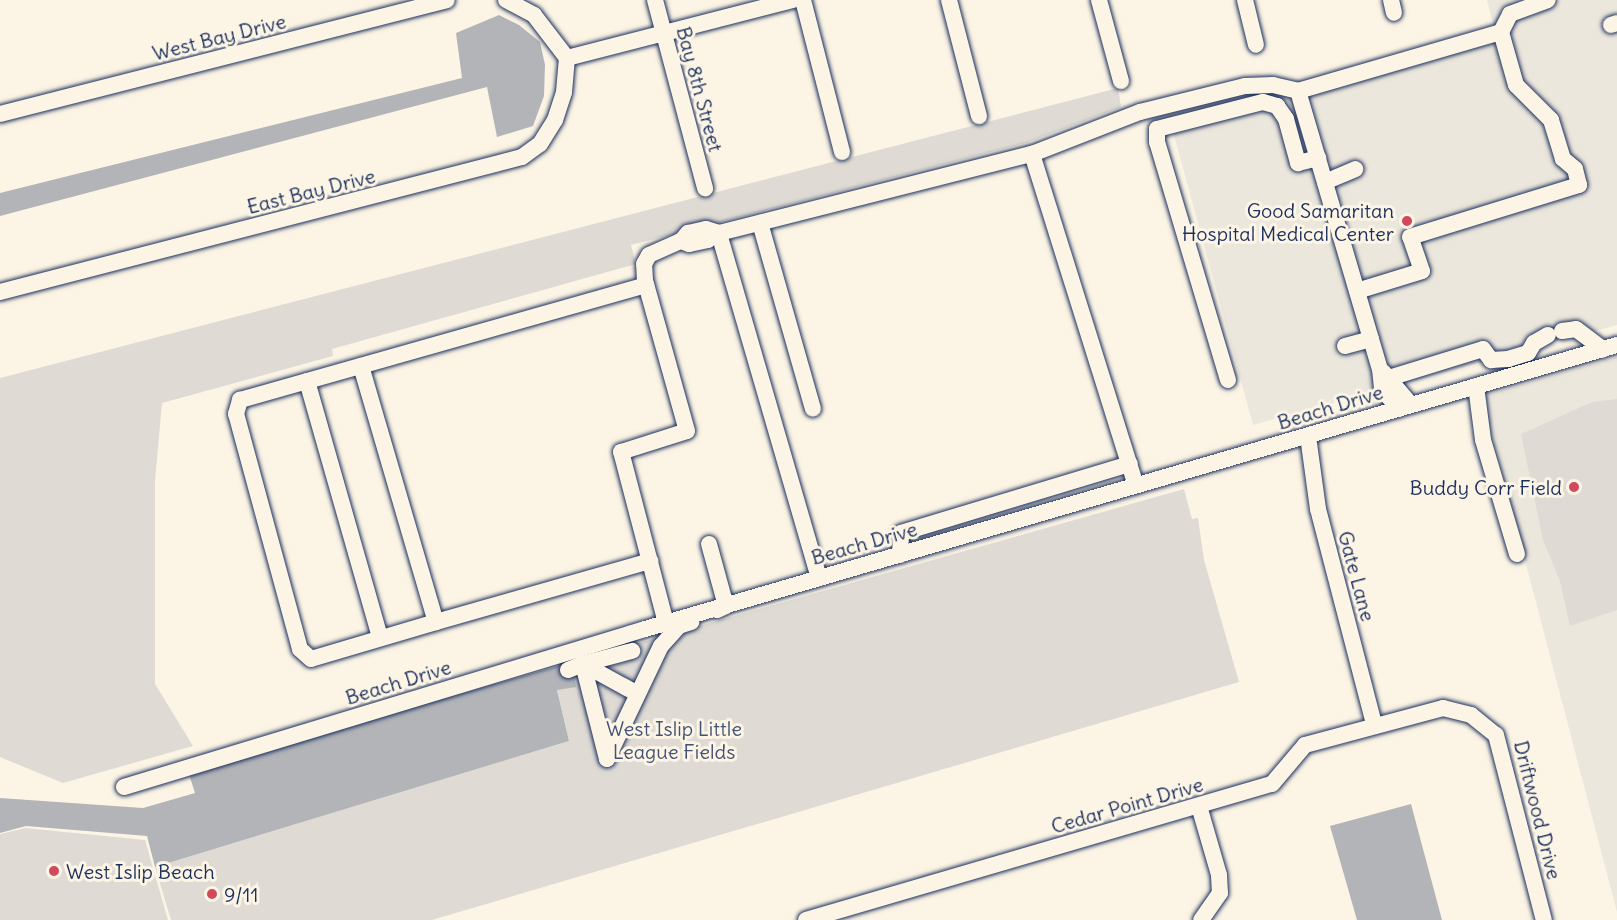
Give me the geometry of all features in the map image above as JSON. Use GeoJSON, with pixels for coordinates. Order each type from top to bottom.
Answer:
{"type":"FeatureCollection","features":[{"type":"Feature","properties":{"kind":"street","name":"West Bay Drive"},"geometry":{"type":"LineString","coordinates":[[0,114],[447,0]]}},
{"type":"Feature","properties":{"kind":"street"},"geometry":{"type":"LineString","coordinates":[[506,0],[534,15],[567,58],[793,0]]}},
{"type":"Feature","properties":{"kind":"street","name":"Bay 8th Street"},"geometry":{"type":"LineString","coordinates":[[655,0],[705,188]]}},
{"type":"Feature","properties":{"kind":"street"},"geometry":{"type":"LineString","coordinates":[[804,0],[842,152]]}},
{"type":"Feature","properties":{"kind":"street"},"geometry":{"type":"LineString","coordinates":[[949,0],[979,116]]}},
{"type":"Feature","properties":{"kind":"street"},"geometry":{"type":"LineString","coordinates":[[1099,0],[1121,81]]}},
{"type":"Feature","properties":{"kind":"street"},"geometry":{"type":"LineString","coordinates":[[1245,0],[1256,45]]}},
{"type":"Feature","properties":{"kind":"street"},"geometry":{"type":"LineString","coordinates":[[1357,291],[1422,271],[1410,237],[1579,185],[1575,169],[1563,159],[1551,120],[1516,85],[1501,32],[1510,14],[1548,0]]}},
{"type":"Feature","properties":{"kind":"street"},"geometry":{"type":"LineString","coordinates":[[575,667],[607,759],[636,693],[668,630],[621,452],[687,431],[646,285],[644,264],[649,255],[681,241],[688,233],[706,229],[715,233],[760,223],[1032,154],[1140,112],[1245,86],[1273,85],[1299,91],[1501,32]]}},
{"type":"Feature","properties":{"kind":"street","name":"East Bay Drive"},"geometry":{"type":"LineString","coordinates":[[0,292],[522,158],[540,144],[555,120],[564,92],[567,58]]}},
{"type":"Feature","properties":{"kind":"street"},"geometry":{"type":"LineString","coordinates":[[1299,91],[1371,339],[1385,374],[1405,407]]}},
{"type":"Feature","properties":{"kind":"street"},"geometry":{"type":"LineString","coordinates":[[1228,380],[1157,142],[1157,129],[1263,102],[1277,106],[1286,119],[1298,163],[1321,170],[1353,165]]}},
{"type":"Feature","properties":{"kind":"street"},"geometry":{"type":"LineString","coordinates":[[1032,154],[1136,485]]}},
{"type":"Feature","properties":{"kind":"street"},"geometry":{"type":"LineString","coordinates":[[760,223],[813,409]]}},
{"type":"Feature","properties":{"kind":"street"},"geometry":{"type":"LineString","coordinates":[[715,233],[819,578]]}},
{"type":"Feature","properties":{"kind":"street"},"geometry":{"type":"LineString","coordinates":[[646,285],[240,400],[236,414],[300,649],[311,659],[650,561]]}},
{"type":"Feature","properties":{"kind":"street"},"geometry":{"type":"LineString","coordinates":[[1385,374],[1483,349],[1491,360],[1508,359],[1528,353],[1534,343],[1555,333],[1576,329],[1610,347]]}},
{"type":"Feature","properties":{"kind":"street"},"geometry":{"type":"LineString","coordinates":[[1345,346],[1371,339]]}},
{"type":"Feature","properties":{"kind":"street","name":"Beach Drive"},"geometry":{"type":"LineString","coordinates":[[124,787],[645,629],[668,630],[726,606],[819,578],[1610,347]]}},
{"type":"Feature","properties":{"kind":"street"},"geometry":{"type":"LineString","coordinates":[[361,366],[436,622]]}},
{"type":"Feature","properties":{"kind":"street"},"geometry":{"type":"LineString","coordinates":[[307,381],[380,638]]}},
{"type":"Feature","properties":{"kind":"street"},"geometry":{"type":"LineString","coordinates":[[1476,386],[1484,440],[1517,554]]}},
{"type":"Feature","properties":{"kind":"street","name":"Gate Lane"},"geometry":{"type":"LineString","coordinates":[[1308,436],[1318,509],[1374,724]]}},
{"type":"Feature","properties":{"kind":"street"},"geometry":{"type":"LineString","coordinates":[[900,555],[901,533],[1130,464]]}},
{"type":"Feature","properties":{"kind":"street"},"geometry":{"type":"LineString","coordinates":[[709,544],[726,606]]}},
{"type":"Feature","properties":{"kind":"street"},"geometry":{"type":"LineString","coordinates":[[575,667],[632,651]]}},
{"type":"Feature","properties":{"kind":"street"},"geometry":{"type":"LineString","coordinates":[[575,667],[636,693]]}},
{"type":"Feature","properties":{"kind":"street","name":"Cedar Point Drive"},"geometry":{"type":"LineString","coordinates":[[816,919],[1272,784],[1305,745],[1374,724],[1443,708]]}},
{"type":"Feature","properties":{"kind":"street","name":"Driftwood Drive"},"geometry":{"type":"LineString","coordinates":[[1443,708],[1471,715],[1496,735],[1544,920]]}},
{"type":"Feature","properties":{"kind":"street"},"geometry":{"type":"LineString","coordinates":[[1199,806],[1220,875],[1220,893],[1201,920]]}},
{"type":"Feature","properties":{"kind":"shaded area","name":"Good Samaritan Hospital Medical Center"},"geometry":{"type":"Polygon","coordinates":[[[1487,0],[1617,0],[1617,325],[1253,425],[1169,117],[1494,28],[1487,0]]]}},
{"type":"Feature","properties":{"kind":"shaded area"},"geometry":{"type":"Polygon","coordinates":[[[499,15],[519,25],[540,42],[545,65],[544,96],[533,126],[497,137],[487,87],[0,216],[0,193],[462,78],[456,33],[499,15]]]}},
{"type":"Feature","properties":{"kind":"shaded area"},"geometry":{"type":"Polygon","coordinates":[[[1617,357],[1617,912],[1482,396],[1617,357]]]}},
{"type":"Feature","properties":{"kind":"shaded area"},"geometry":{"type":"Polygon","coordinates":[[[572,662],[576,687],[557,690],[569,741],[155,867],[147,836],[26,826],[0,833],[0,798],[143,808],[195,793],[188,771],[572,662]]]}},
{"type":"Feature","properties":{"kind":"shaded area"},"geometry":{"type":"Polygon","coordinates":[[[1411,804],[1442,920],[1357,920],[1330,826],[1411,804]]]}},
{"type":"Feature","properties":{"kind":"green space"},"geometry":{"type":"Polygon","coordinates":[[[1118,88],[1121,107],[1026,143],[631,245],[636,264],[332,349],[333,356],[162,403],[155,480],[155,684],[193,746],[63,783],[0,757],[0,378],[1118,88]]]}},
{"type":"Feature","properties":{"kind":"green space","name":"Buddy Corr Field"},"geometry":{"type":"Polygon","coordinates":[[[1617,399],[1617,610],[1570,626],[1560,581],[1543,540],[1521,434],[1592,402],[1617,399]]]}},
{"type":"Feature","properties":{"kind":"green space","name":"West Islip Little League Fields"},"geometry":{"type":"Polygon","coordinates":[[[1184,489],[1192,519],[1198,518],[1204,560],[1239,682],[432,920],[171,920],[155,867],[569,741],[557,690],[572,662],[1184,489]]]}},
{"type":"Feature","properties":{"kind":"green space","name":"West Islip Beach"},"geometry":{"type":"Polygon","coordinates":[[[25,828],[145,840],[168,920],[0,920],[0,834],[25,828]]]}},
{"type":"Feature","properties":{"kind":"place","name":"Good Samaritan Hospital Medical Center"},"geometry":{"type":"Point","coordinates":[1407,221]}},
{"type":"Feature","properties":{"kind":"place","name":"Buddy Corr Field"},"geometry":{"type":"Point","coordinates":[1574,487]}},
{"type":"Feature","properties":{"kind":"place","name":"West Islip Beach"},"geometry":{"type":"Point","coordinates":[54,871]}},
{"type":"Feature","properties":{"kind":"place","name":"9/11"},"geometry":{"type":"Point","coordinates":[212,894]}}]}
